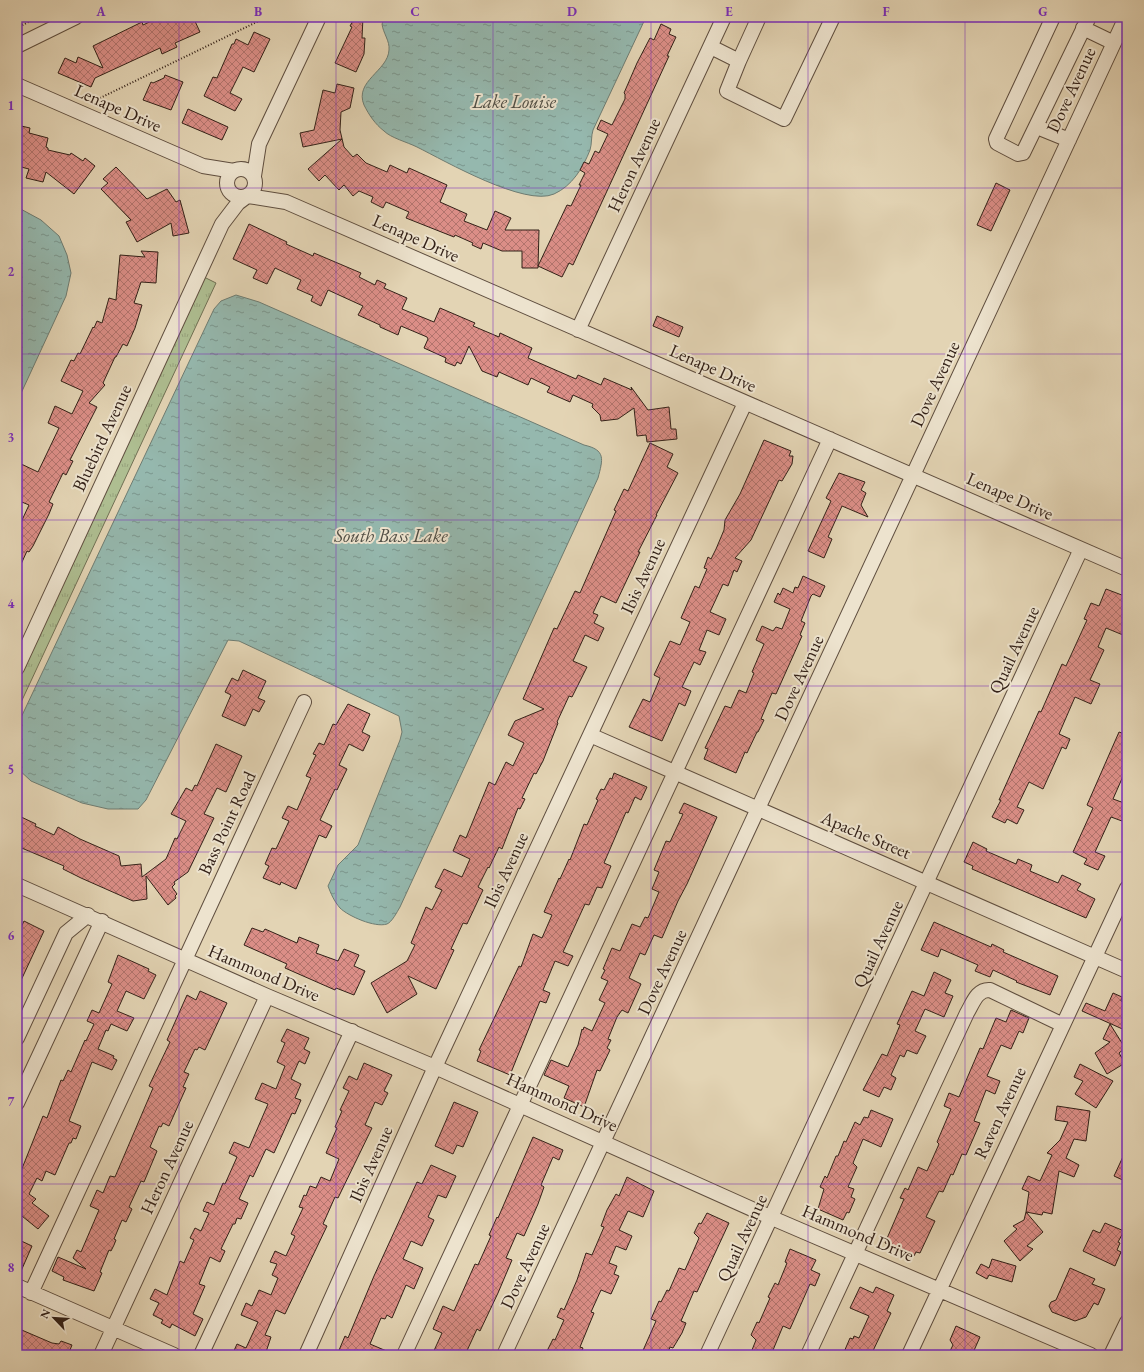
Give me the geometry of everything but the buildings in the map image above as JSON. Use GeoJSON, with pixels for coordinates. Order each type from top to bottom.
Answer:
{"type":"FeatureCollection","features":[{"type":"Feature","properties":{"kind":"street"},"geometry":{"type":"LineString","coordinates":[[17,46],[76,17]]}},
{"type":"Feature","properties":{"kind":"street"},"geometry":{"type":"LineString","coordinates":[[260,144],[228,178],[228,188],[235,196],[247,196],[254,189],[254,176],[260,144],[319,17]]}},
{"type":"Feature","properties":{"kind":"street","name":"Heron Avenue"},"geometry":{"type":"LineString","coordinates":[[578,330],[724,17]]}},
{"type":"Feature","properties":{"kind":"street"},"geometry":{"type":"LineString","coordinates":[[759,17],[727,91],[784,120],[833,17]]}},
{"type":"Feature","properties":{"kind":"street"},"geometry":{"type":"LineString","coordinates":[[1053,17],[996,139],[997,143],[1020,154],[1023,153],[1037,126],[1086,23],[1114,43]]}},
{"type":"Feature","properties":{"kind":"street","name":"Dove Avenue"},"geometry":{"type":"LineString","coordinates":[[504,1355],[759,810],[1126,17]]}},
{"type":"Feature","properties":{"kind":"street"},"geometry":{"type":"LineString","coordinates":[[710,47],[739,61]]}},
{"type":"Feature","properties":{"kind":"street","name":"Lenape Drive"},"geometry":{"type":"LineString","coordinates":[[17,85],[204,167],[228,188]]}},
{"type":"Feature","properties":{"kind":"street"},"geometry":{"type":"LineString","coordinates":[[1037,126],[1069,140]]}},
{"type":"Feature","properties":{"kind":"street","name":"Lenape Drive"},"geometry":{"type":"LineString","coordinates":[[204,167],[236,170]]}},
{"type":"Feature","properties":{"kind":"street"},"geometry":{"type":"LineString","coordinates":[[236,170],[247,170],[254,176]]}},
{"type":"Feature","properties":{"kind":"street","name":"Lenape Drive"},"geometry":{"type":"LineString","coordinates":[[254,176],[283,202]]}},
{"type":"Feature","properties":{"kind":"street","name":"Bluebird Avenue"},"geometry":{"type":"LineString","coordinates":[[222,224],[228,188]]}},
{"type":"Feature","properties":{"kind":"street","name":"Lenape Drive"},"geometry":{"type":"LineString","coordinates":[[247,196],[283,202],[914,475],[1127,569]]}},
{"type":"Feature","properties":{"kind":"street","name":"Bluebird Avenue"},"geometry":{"type":"LineString","coordinates":[[17,668],[222,224],[238,203],[247,196]]}},
{"type":"Feature","properties":{"kind":"street","name":"Ibis Avenue"},"geometry":{"type":"LineString","coordinates":[[306,1355],[435,1067],[745,403]]}},
{"type":"Feature","properties":{"kind":"street"},"geometry":{"type":"LineString","coordinates":[[404,1355],[830,439]]}},
{"type":"Feature","properties":{"kind":"street","name":"Quail Avenue"},"geometry":{"type":"LineString","coordinates":[[707,1355],[1082,549]]}},
{"type":"Feature","properties":{"kind":"street","name":"Bass Point Road"},"geometry":{"type":"LineString","coordinates":[[31,1293],[304,702]]}},
{"type":"Feature","properties":{"kind":"street","name":"Apache Street"},"geometry":{"type":"LineString","coordinates":[[590,735],[759,810],[928,882],[1127,971]]}},
{"type":"Feature","properties":{"kind":"street","name":"Hammond Drive"},"geometry":{"type":"LineString","coordinates":[[17,885],[102,921],[267,996],[520,1104],[772,1218],[939,1288],[1091,1355]]}},
{"type":"Feature","properties":{"kind":"street","name":"Raven Avenue"},"geometry":{"type":"LineString","coordinates":[[909,1355],[1127,888]]}},
{"type":"Feature","properties":{"kind":"street"},"geometry":{"type":"LineString","coordinates":[[17,1038],[66,933],[88,916]]}},
{"type":"Feature","properties":{"kind":"street"},"geometry":{"type":"LineString","coordinates":[[17,1103],[21,1085],[102,921]]}},
{"type":"Feature","properties":{"kind":"street"},"geometry":{"type":"LineString","coordinates":[[808,1355],[967,1013],[978,993],[984,990],[990,990],[1063,1025]]}},
{"type":"Feature","properties":{"kind":"street","name":"Heron Avenue"},"geometry":{"type":"LineString","coordinates":[[101,1355],[267,996]]}},
{"type":"Feature","properties":{"kind":"street"},"geometry":{"type":"LineString","coordinates":[[201,1355],[352,1031]]}},
{"type":"Feature","properties":{"kind":"street"},"geometry":{"type":"LineString","coordinates":[[17,1286],[174,1355]]}},
{"type":"Feature","properties":{"kind":"street"},"geometry":{"type":"LineString","coordinates":[[1111,1355],[1127,1322]]}},
{"type":"Feature","properties":{"kind":"path"},"geometry":{"type":"LineString","coordinates":[[17,28],[38,17]]}},
{"type":"Feature","properties":{"kind":"path"},"geometry":{"type":"LineString","coordinates":[[87,115],[96,100],[267,17]]}},
{"type":"Feature","properties":{"kind":"green space"},"geometry":{"type":"Polygon","coordinates":[[[204,277],[216,283],[17,711],[17,679],[204,277]]]}},
{"type":"Feature","properties":{"kind":"water","name":"Lake Louise"},"geometry":{"type":"Polygon","coordinates":[[[385,17],[646,17],[593,130],[590,150],[580,170],[576,176],[560,191],[554,194],[541,196],[524,194],[505,189],[485,181],[417,147],[391,136],[375,122],[364,105],[362,97],[367,83],[387,57],[389,47],[382,24],[385,17]]]}},
{"type":"Feature","properties":{"kind":"water"},"geometry":{"type":"Polygon","coordinates":[[[17,207],[41,220],[59,236],[67,255],[71,273],[66,296],[17,402],[17,207]]]}},
{"type":"Feature","properties":{"kind":"water","name":"South Bass Lake"},"geometry":{"type":"Polygon","coordinates":[[[236,295],[259,302],[591,447],[601,456],[602,461],[598,478],[400,907],[393,919],[387,924],[382,925],[369,923],[355,918],[344,911],[336,903],[328,886],[338,865],[358,845],[400,740],[402,732],[399,716],[239,641],[228,640],[146,800],[138,809],[108,809],[82,803],[31,781],[17,768],[17,726],[214,309],[221,301],[236,295]]]}}]}
